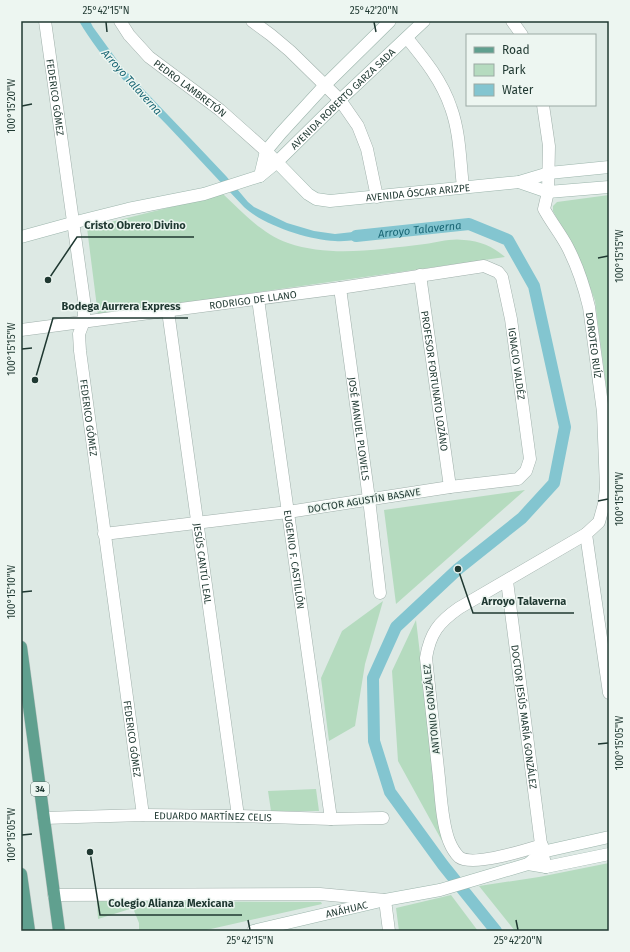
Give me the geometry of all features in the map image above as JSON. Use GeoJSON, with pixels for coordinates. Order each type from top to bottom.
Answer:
{"type":"FeatureCollection","features":[{"type":"Feature","properties":{"kind":"main road","name":"34"},"geometry":{"type":"LineString","coordinates":[[21,647],[58,931]]}},
{"type":"Feature","properties":{"kind":"main road"},"geometry":{"type":"LineString","coordinates":[[21,874],[29,931]]}},
{"type":"Feature","properties":{"kind":"street","name":"FEDERICO GÓMEZ"},"geometry":{"type":"LineString","coordinates":[[45,21],[84,300],[84,321],[79,334],[80,351],[143,815]]}},
{"type":"Feature","properties":{"kind":"street","name":"PEDRO LAMBRETÓN"},"geometry":{"type":"LineString","coordinates":[[120,21],[129,35],[149,56],[220,110],[266,151],[299,186],[316,199]]}},
{"type":"Feature","properties":{"kind":"street"},"geometry":{"type":"LineString","coordinates":[[252,21],[290,50],[340,100],[358,126],[367,149],[377,196]]}},
{"type":"Feature","properties":{"kind":"street","name":"AVENIDA ROBERTO GARZA SADA"},"geometry":{"type":"LineString","coordinates":[[260,176],[266,151],[325,85],[390,21]]}},
{"type":"Feature","properties":{"kind":"street","name":"AVENIDA ROBERTO GARZA SADA"},"geometry":{"type":"LineString","coordinates":[[21,237],[72,222],[204,194],[260,176],[277,162],[424,21]]}},
{"type":"Feature","properties":{"kind":"street"},"geometry":{"type":"LineString","coordinates":[[512,21],[521,34]]}},
{"type":"Feature","properties":{"kind":"street"},"geometry":{"type":"LineString","coordinates":[[407,38],[429,64],[444,89],[452,108],[457,128],[463,187]]}},
{"type":"Feature","properties":{"kind":"street"},"geometry":{"type":"LineString","coordinates":[[543,106],[550,146],[549,174]]}},
{"type":"Feature","properties":{"kind":"street","name":"AVENIDA ÓSCAR ARIZPE"},"geometry":{"type":"LineString","coordinates":[[316,199],[330,201],[519,182],[549,174],[609,167]]}},
{"type":"Feature","properties":{"kind":"street","name":"DOROTEO RUÍZ"},"geometry":{"type":"LineString","coordinates":[[549,174],[548,192],[544,209],[566,244],[578,268],[589,307],[606,412],[606,488],[604,521],[586,534]]}},
{"type":"Feature","properties":{"kind":"street","name":"AVENIDA ÓSCAR ARIZPE"},"geometry":{"type":"LineString","coordinates":[[519,182],[548,192],[609,187]]}},
{"type":"Feature","properties":{"kind":"street","name":"RODRIGO DE LLANO"},"geometry":{"type":"LineString","coordinates":[[21,330],[340,288],[484,266]]}},
{"type":"Feature","properties":{"kind":"street","name":"IGNACIO VALDÉZ"},"geometry":{"type":"LineString","coordinates":[[484,266],[498,272],[502,277],[506,292],[530,459],[526,471]]}},
{"type":"Feature","properties":{"kind":"street","name":"PROFESOR FORTUNATO LOZÁNO"},"geometry":{"type":"LineString","coordinates":[[420,275],[450,487]]}},
{"type":"Feature","properties":{"kind":"street","name":"JOSÉ MANUEL PLOWELS"},"geometry":{"type":"LineString","coordinates":[[340,288],[369,499],[380,593]]}},
{"type":"Feature","properties":{"kind":"street","name":"EUGENIO F. CASTILLÓN"},"geometry":{"type":"LineString","coordinates":[[258,299],[331,819]]}},
{"type":"Feature","properties":{"kind":"street","name":"JESÚS CANTÚ LEAL"},"geometry":{"type":"LineString","coordinates":[[168,311],[238,816]]}},
{"type":"Feature","properties":{"kind":"street","name":"DOCTOR AGUSTÍN BASAVE"},"geometry":{"type":"LineString","coordinates":[[104,534],[288,512],[450,487],[518,479],[526,471]]}},
{"type":"Feature","properties":{"kind":"street"},"geometry":{"type":"LineString","coordinates":[[586,534],[609,693]]}},
{"type":"Feature","properties":{"kind":"street","name":"ANTONIO GONZÁLEZ"},"geometry":{"type":"LineString","coordinates":[[586,534],[446,617],[437,627],[430,639],[426,658],[442,808],[449,841],[459,857],[467,860],[492,858],[609,836]]}},
{"type":"Feature","properties":{"kind":"street","name":"DOCTOR JESÚS MARÍA GONZÁLEZ"},"geometry":{"type":"LineString","coordinates":[[507,581],[542,848],[546,867]]}},
{"type":"Feature","properties":{"kind":"street","name":"EDUARDO MARTÍNEZ CELIS"},"geometry":{"type":"LineString","coordinates":[[44,818],[143,815],[331,819],[383,818]]}},
{"type":"Feature","properties":{"kind":"street"},"geometry":{"type":"LineString","coordinates":[[528,864],[542,848]]}},
{"type":"Feature","properties":{"kind":"street"},"geometry":{"type":"LineString","coordinates":[[528,864],[546,867],[609,854]]}},
{"type":"Feature","properties":{"kind":"street","name":"ANÁHUAC"},"geometry":{"type":"LineString","coordinates":[[253,931],[277,929],[385,900],[440,890],[528,864]]}},
{"type":"Feature","properties":{"kind":"street"},"geometry":{"type":"LineString","coordinates":[[54,895],[320,894],[385,900],[389,931]]}},
{"type":"Feature","properties":{"kind":"green space"},"geometry":{"type":"Polygon","coordinates":[[[223,194],[253,222],[270,234],[288,243],[305,248],[356,251],[459,240],[486,245],[505,257],[98,315],[87,228],[223,194]]]}},
{"type":"Feature","properties":{"kind":"green space"},"geometry":{"type":"Polygon","coordinates":[[[609,195],[609,403],[595,301],[581,263],[553,211],[553,206],[557,202],[609,195]]]}},
{"type":"Feature","properties":{"kind":"green space"},"geometry":{"type":"Polygon","coordinates":[[[525,490],[396,604],[384,510],[525,490]]]}},
{"type":"Feature","properties":{"kind":"green space"},"geometry":{"type":"Polygon","coordinates":[[[383,601],[365,664],[355,726],[329,741],[321,678],[342,631],[383,601]]]}},
{"type":"Feature","properties":{"kind":"green space"},"geometry":{"type":"Polygon","coordinates":[[[416,620],[442,841],[398,761],[392,671],[416,620]]]}},
{"type":"Feature","properties":{"kind":"green space"},"geometry":{"type":"Polygon","coordinates":[[[316,789],[319,811],[271,811],[268,791],[316,789]]]}},
{"type":"Feature","properties":{"kind":"green space"},"geometry":{"type":"Polygon","coordinates":[[[609,863],[609,931],[515,931],[479,886],[539,877],[609,863]]]}},
{"type":"Feature","properties":{"kind":"green space"},"geometry":{"type":"Polygon","coordinates":[[[451,895],[478,931],[399,931],[396,908],[451,895]]]}},
{"type":"Feature","properties":{"kind":"green space"},"geometry":{"type":"Polygon","coordinates":[[[97,901],[321,902],[322,904],[202,931],[139,931],[139,923],[133,908],[98,919],[97,901]]]}},
{"type":"Feature","properties":{"kind":"water"},"geometry":{"type":"Polygon","coordinates":[[[79,21],[90,21],[122,67],[254,207],[287,223],[314,231],[335,234],[371,230],[372,239],[340,241],[312,238],[274,225],[252,214],[120,76],[88,36],[79,21]]]}},
{"type":"Feature","properties":{"kind":"waterway","name":"Arroyo Talaverna"},"geometry":{"type":"LineString","coordinates":[[356,236],[469,224],[508,240],[534,286],[565,427],[554,483],[522,518],[458,569],[396,627],[373,678],[374,741],[390,792],[443,865],[496,931]]}},
{"type":"Feature","properties":{"kind":"place","name":"Cristo Obrero Divino"},"geometry":{"type":"Point","coordinates":[48,280]}},
{"type":"Feature","properties":{"kind":"place","name":"Bodega Aurrera Express"},"geometry":{"type":"Point","coordinates":[35,380]}},
{"type":"Feature","properties":{"kind":"place","name":"Arroyo Talaverna"},"geometry":{"type":"Point","coordinates":[458,569]}},
{"type":"Feature","properties":{"kind":"place","name":"Colegio Alianza Mexicana"},"geometry":{"type":"Point","coordinates":[90,852]}}]}
